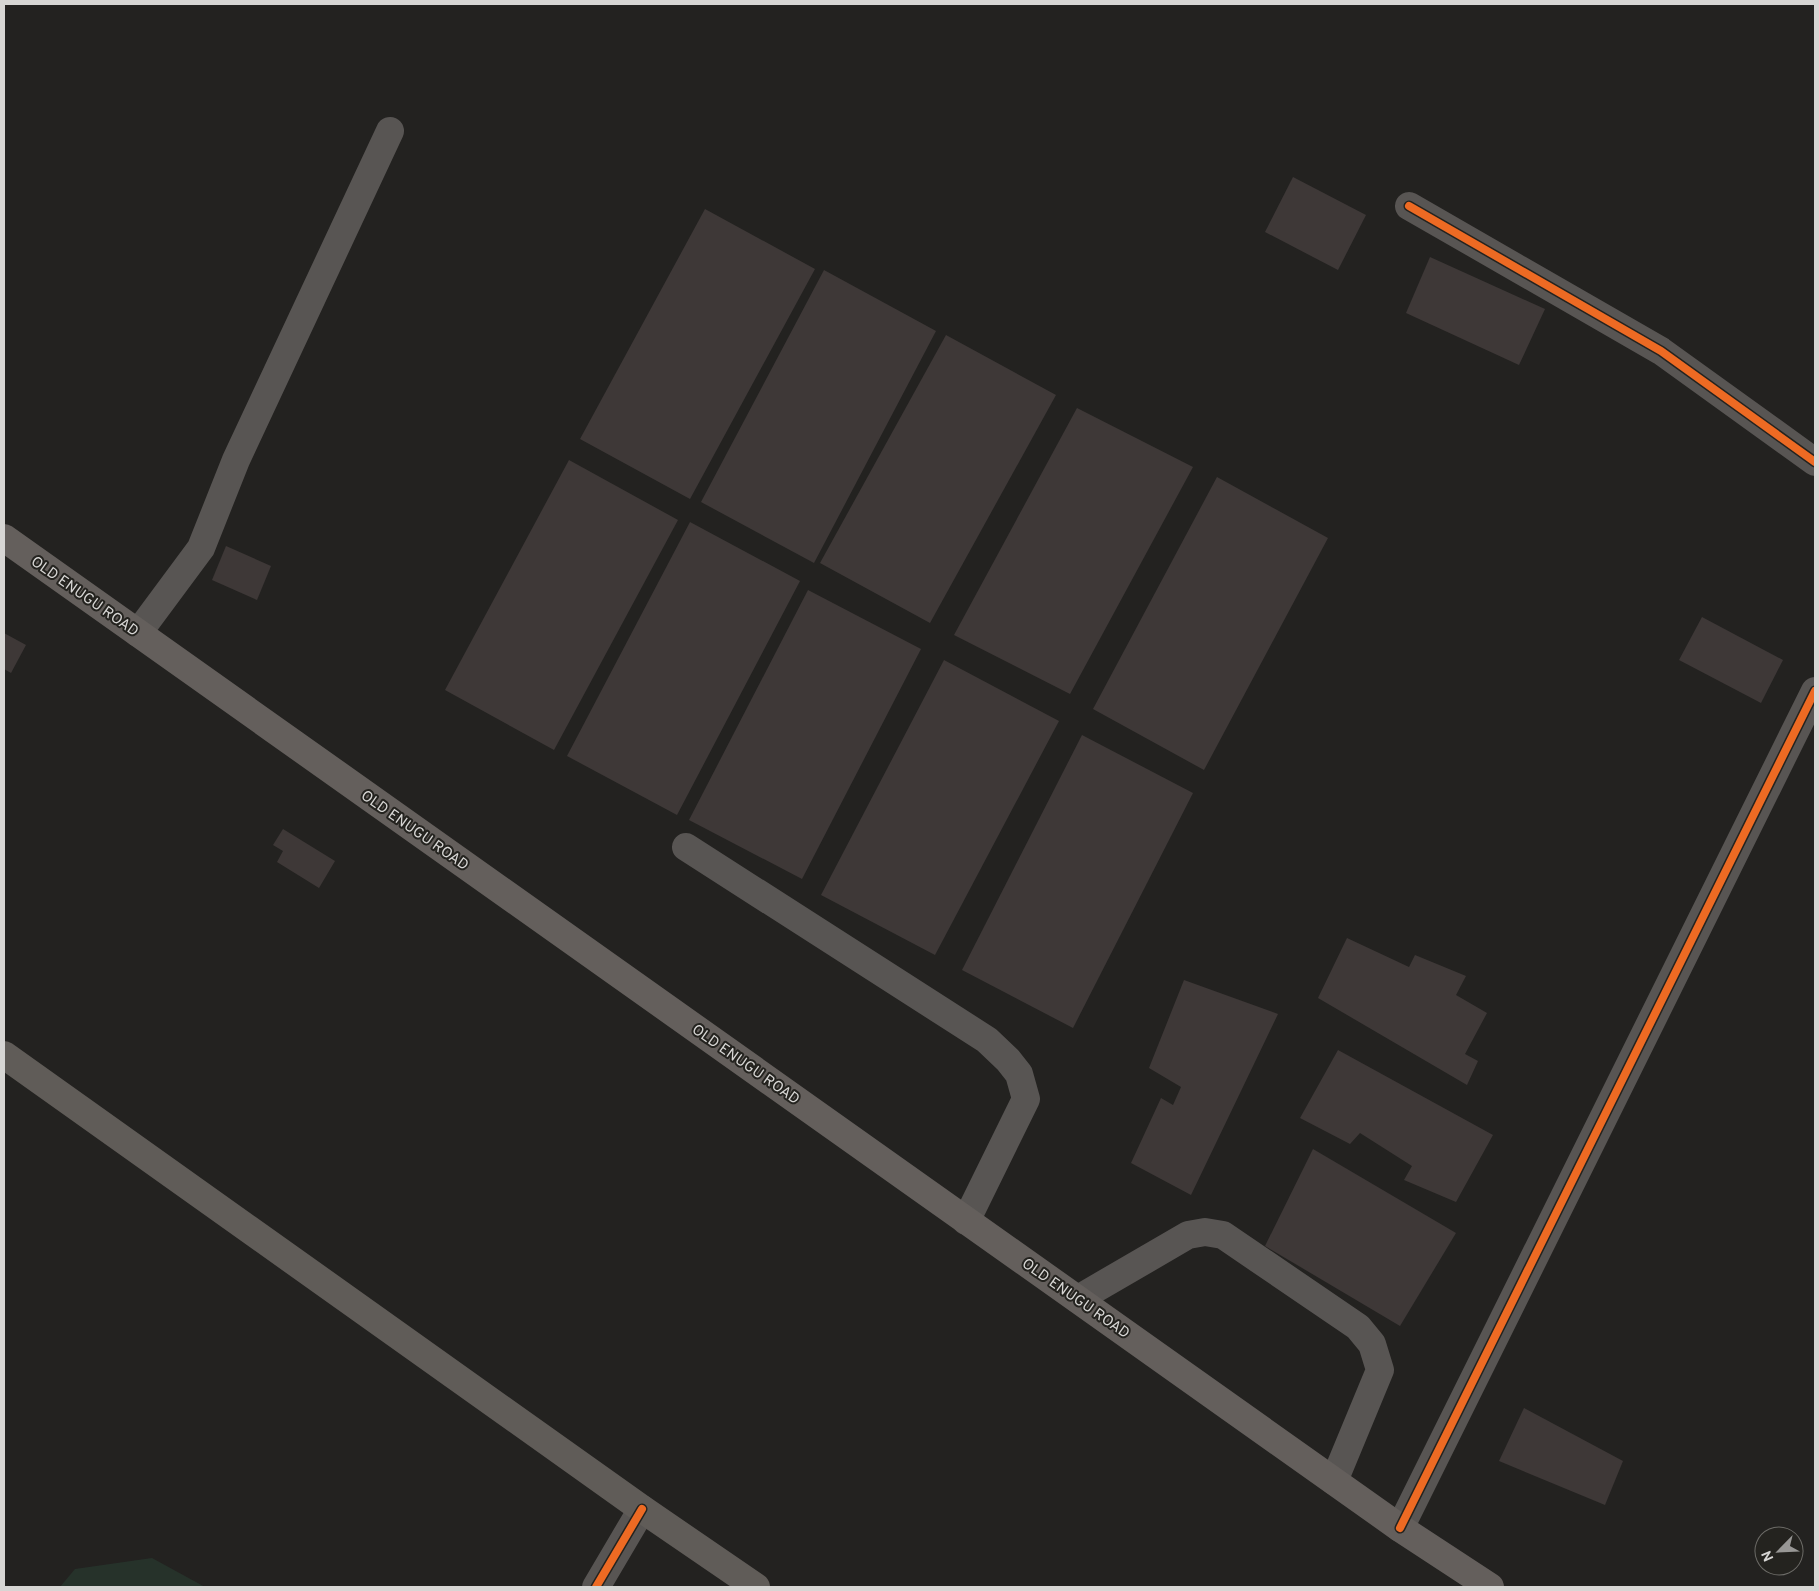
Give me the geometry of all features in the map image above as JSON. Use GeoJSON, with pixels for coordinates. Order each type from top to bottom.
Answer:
{"type":"FeatureCollection","features":[{"type":"Feature","properties":{"kind":"highway"},"geometry":{"type":"LineString","coordinates":[[4,1055],[642,1509],[756,1587]]}},
{"type":"Feature","properties":{"kind":"main road","name":"OLD ENUGU ROAD"},"geometry":{"type":"LineString","coordinates":[[4,538],[1400,1528],[1490,1587]]}},
{"type":"Feature","properties":{"kind":"street"},"geometry":{"type":"LineString","coordinates":[[138,633],[201,548],[236,460],[390,131]]}},
{"type":"Feature","properties":{"kind":"street"},"geometry":{"type":"LineString","coordinates":[[1409,206],[1662,351],[1815,462]]}},
{"type":"Feature","properties":{"kind":"street"},"geometry":{"type":"LineString","coordinates":[[1400,1528],[1815,691]]}},
{"type":"Feature","properties":{"kind":"street"},"geometry":{"type":"LineString","coordinates":[[686,847],[987,1040],[1008,1060],[1019,1074],[1026,1099],[966,1220]]}},
{"type":"Feature","properties":{"kind":"street"},"geometry":{"type":"LineString","coordinates":[[1078,1299],[1188,1235],[1204,1232],[1223,1235],[1358,1327],[1372,1344],[1380,1370],[1334,1481]]}},
{"type":"Feature","properties":{"kind":"street"},"geometry":{"type":"LineString","coordinates":[[596,1587],[642,1509]]}},
{"type":"Feature","properties":{"kind":"shaded area"},"geometry":{"type":"Polygon","coordinates":[[[152,1558],[205,1587],[60,1587],[75,1569],[152,1558]]]}},
{"type":"Feature","properties":{"kind":"building"},"geometry":{"type":"Polygon","coordinates":[[[1293,177],[1366,215],[1338,270],[1265,232],[1293,177]]]}},
{"type":"Feature","properties":{"kind":"building"},"geometry":{"type":"Polygon","coordinates":[[[705,209],[815,269],[690,499],[580,439],[705,209]]]}},
{"type":"Feature","properties":{"kind":"building"},"geometry":{"type":"Polygon","coordinates":[[[1430,257],[1545,309],[1519,365],[1406,313],[1430,257]]]}},
{"type":"Feature","properties":{"kind":"building"},"geometry":{"type":"Polygon","coordinates":[[[824,270],[936,331],[814,563],[701,502],[824,270]]]}},
{"type":"Feature","properties":{"kind":"building"},"geometry":{"type":"Polygon","coordinates":[[[946,335],[1056,395],[930,623],[820,563],[946,335]]]}},
{"type":"Feature","properties":{"kind":"building"},"geometry":{"type":"Polygon","coordinates":[[[1077,408],[1193,467],[1070,694],[954,635],[1077,408]]]}},
{"type":"Feature","properties":{"kind":"building"},"geometry":{"type":"Polygon","coordinates":[[[569,460],[678,520],[554,750],[445,690],[569,460]]]}},
{"type":"Feature","properties":{"kind":"building"},"geometry":{"type":"Polygon","coordinates":[[[1217,477],[1328,538],[1204,770],[1093,709],[1217,477]]]}},
{"type":"Feature","properties":{"kind":"building"},"geometry":{"type":"Polygon","coordinates":[[[690,522],[800,581],[677,815],[567,756],[690,522]]]}},
{"type":"Feature","properties":{"kind":"building"},"geometry":{"type":"Polygon","coordinates":[[[226,546],[271,566],[257,600],[212,580],[226,546]]]}},
{"type":"Feature","properties":{"kind":"building"},"geometry":{"type":"Polygon","coordinates":[[[808,590],[921,649],[802,879],[689,820],[808,590]]]}},
{"type":"Feature","properties":{"kind":"building"},"geometry":{"type":"Polygon","coordinates":[[[1702,617],[1783,660],[1761,703],[1679,660],[1702,617]]]}},
{"type":"Feature","properties":{"kind":"building"},"geometry":{"type":"Polygon","coordinates":[[[4,633],[26,645],[11,673],[4,669],[4,633]]]}},
{"type":"Feature","properties":{"kind":"building"},"geometry":{"type":"Polygon","coordinates":[[[944,660],[1059,721],[935,955],[821,895],[944,660]]]}},
{"type":"Feature","properties":{"kind":"building"},"geometry":{"type":"Polygon","coordinates":[[[1082,735],[1193,793],[1073,1028],[962,970],[1082,735]]]}},
{"type":"Feature","properties":{"kind":"building"},"geometry":{"type":"Polygon","coordinates":[[[283,829],[335,861],[319,888],[277,862],[283,851],[273,845],[283,829]]]}},
{"type":"Feature","properties":{"kind":"building"},"geometry":{"type":"Polygon","coordinates":[[[1347,938],[1409,967],[1415,955],[1466,976],[1456,995],[1487,1013],[1465,1054],[1478,1061],[1467,1085],[1318,998],[1347,938]]]}},
{"type":"Feature","properties":{"kind":"building"},"geometry":{"type":"Polygon","coordinates":[[[1184,980],[1278,1014],[1191,1195],[1131,1163],[1161,1098],[1173,1105],[1181,1087],[1149,1068],[1184,980]]]}},
{"type":"Feature","properties":{"kind":"building"},"geometry":{"type":"Polygon","coordinates":[[[1338,1050],[1493,1135],[1456,1202],[1404,1180],[1412,1166],[1360,1133],[1350,1144],[1300,1118],[1338,1050]]]}},
{"type":"Feature","properties":{"kind":"building"},"geometry":{"type":"Polygon","coordinates":[[[1313,1149],[1456,1233],[1400,1326],[1265,1246],[1313,1149]]]}},
{"type":"Feature","properties":{"kind":"building"},"geometry":{"type":"Polygon","coordinates":[[[1524,1408],[1623,1461],[1605,1505],[1499,1461],[1524,1408]]]}},
{"type":"Feature","properties":{"kind":"cycle path"},"geometry":{"type":"LineString","coordinates":[[1409,206],[1661,351],[1815,462]]}},
{"type":"Feature","properties":{"kind":"cycle path"},"geometry":{"type":"LineString","coordinates":[[1400,1528],[1815,691]]}},
{"type":"Feature","properties":{"kind":"cycle path"},"geometry":{"type":"LineString","coordinates":[[596,1587],[642,1509]]}}]}
